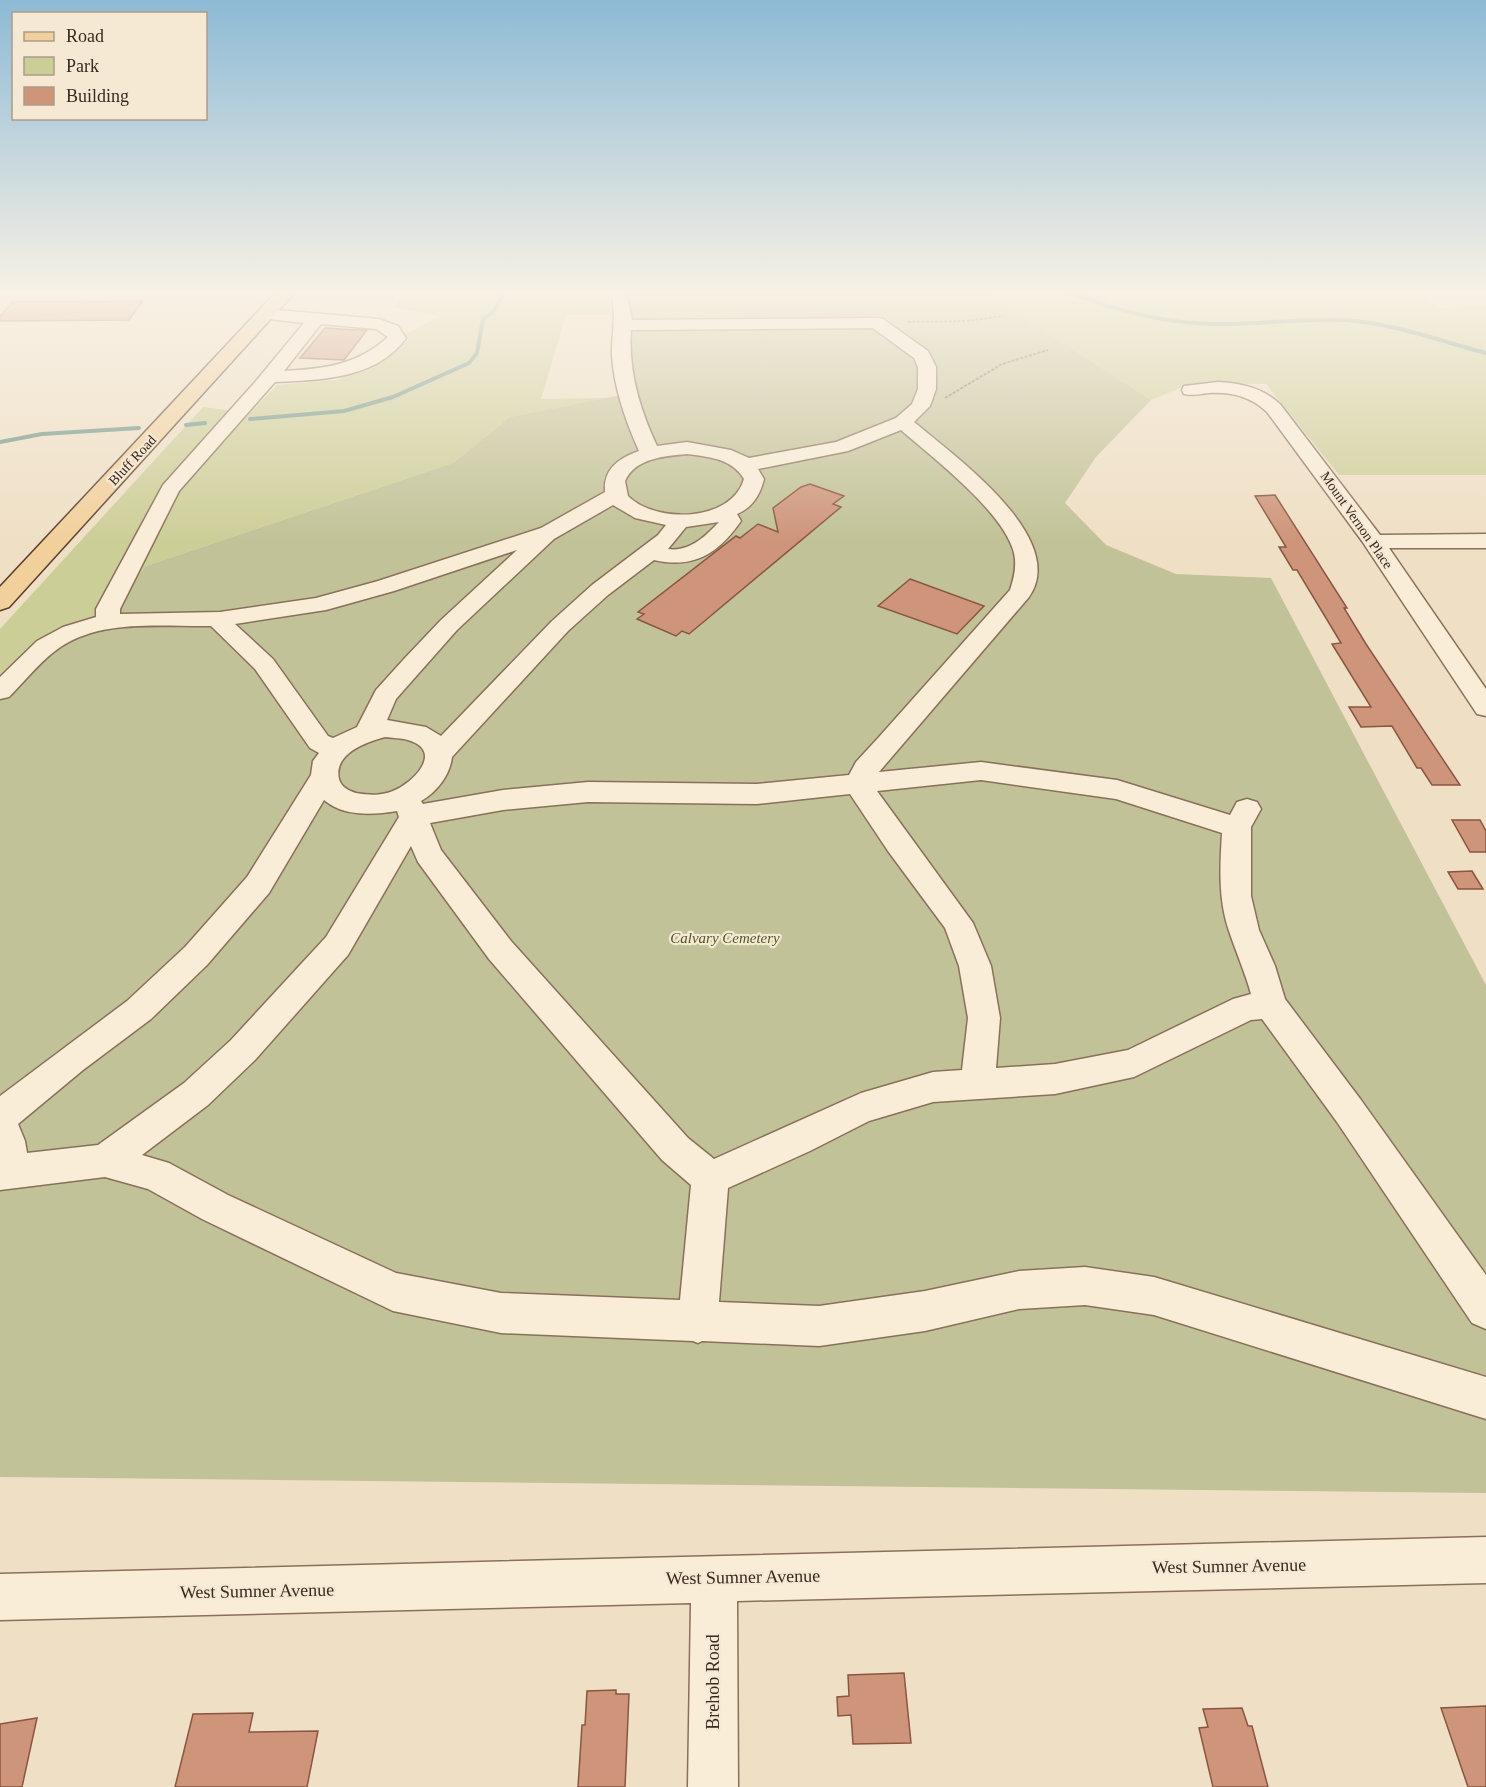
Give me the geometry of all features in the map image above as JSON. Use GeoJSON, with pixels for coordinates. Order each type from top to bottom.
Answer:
{"type":"FeatureCollection","features":[{"type":"Feature","properties":{"kind":"main road","name":"Bluff Road"},"geometry":{"type":"LineString","coordinates":[[0,602],[210,374]]}},
{"type":"Feature","properties":{"kind":"street"},"geometry":{"type":"LineString","coordinates":[[108,621],[108,609],[170,489],[272,374]]}},
{"type":"Feature","properties":{"kind":"street"},"geometry":{"type":"LineString","coordinates":[[270,377],[313,374]]}},
{"type":"Feature","properties":{"kind":"street"},"geometry":{"type":"LineString","coordinates":[[624,374],[639,420],[641,436],[650,453]]}},
{"type":"Feature","properties":{"kind":"street"},"geometry":{"type":"LineString","coordinates":[[746,465],[841,447],[903,422],[921,406],[927,389],[927,374]]}},
{"type":"Feature","properties":{"kind":"street","name":"Mount Vernon Place"},"geometry":{"type":"LineString","coordinates":[[1191,390],[1231,388],[1263,399],[1321,469],[1486,708]]}},
{"type":"Feature","properties":{"kind":"street"},"geometry":{"type":"LineString","coordinates":[[858,784],[866,768],[1021,592],[1028,573],[1023,548],[1008,524],[958,470],[903,422]]}},
{"type":"Feature","properties":{"kind":"street"},"geometry":{"type":"LineString","coordinates":[[712,441],[722,452],[746,465],[754,474],[755,485],[751,495],[741,505],[726,513],[704,519],[680,520],[647,515],[633,510],[616,494],[615,482],[621,470],[633,460],[650,453],[687,448],[712,441]]}},
{"type":"Feature","properties":{"kind":"street"},"geometry":{"type":"LineString","coordinates":[[0,691],[46,646],[71,632],[108,621],[220,619],[318,604],[386,586],[549,533],[616,494]]}},
{"type":"Feature","properties":{"kind":"street"},"geometry":{"type":"LineString","coordinates":[[650,552],[678,557],[699,550],[724,530],[730,521],[726,513]]}},
{"type":"Feature","properties":{"kind":"street"},"geometry":{"type":"LineString","coordinates":[[439,754],[560,626],[600,590],[666,540],[680,520]]}},
{"type":"Feature","properties":{"kind":"street"},"geometry":{"type":"LineString","coordinates":[[368,732],[385,696],[413,664],[449,625],[549,533]]}},
{"type":"Feature","properties":{"kind":"street"},"geometry":{"type":"LineString","coordinates":[[1372,542],[1486,541]]}},
{"type":"Feature","properties":{"kind":"street"},"geometry":{"type":"LineString","coordinates":[[220,619],[223,626],[264,664],[319,741],[329,763],[328,789],[340,798],[356,804],[410,806],[588,792],[757,794],[981,771],[1031,776],[1117,790],[1242,818],[1235,856],[1236,896],[1244,930],[1259,966],[1270,1004],[1349,1111],[1486,1309]]}},
{"type":"Feature","properties":{"kind":"street"},"geometry":{"type":"LineString","coordinates":[[0,1117],[71,1060],[139,1010],[196,956],[258,885],[329,763],[350,739],[385,728],[418,732],[430,739],[438,748],[440,760],[436,772],[410,806],[392,849],[362,907],[330,954],[243,1050],[196,1094],[105,1161]]}},
{"type":"Feature","properties":{"kind":"street"},"geometry":{"type":"LineString","coordinates":[[858,784],[898,844],[958,923],[975,966],[984,1018],[978,1084]]}},
{"type":"Feature","properties":{"kind":"street"},"geometry":{"type":"LineString","coordinates":[[410,806],[428,854],[500,950],[675,1149],[710,1178]]}},
{"type":"Feature","properties":{"kind":"street"},"geometry":{"type":"LineString","coordinates":[[710,1178],[797,1140],[861,1108],[933,1087],[1055,1079],[1134,1063],[1245,1008],[1270,1004]]}},
{"type":"Feature","properties":{"kind":"street"},"geometry":{"type":"LineString","coordinates":[[0,1125],[6,1135],[10,1151],[4,1172],[105,1161],[156,1175],[216,1207],[393,1292],[501,1313],[698,1323],[819,1326],[925,1311],[1019,1290],[1085,1286],[1154,1296],[1486,1398]]}},
{"type":"Feature","properties":{"kind":"street"},"geometry":{"type":"LineString","coordinates":[[698,1323],[710,1178]]}},
{"type":"Feature","properties":{"kind":"street","name":"West Sumner Avenue"},"geometry":{"type":"LineString","coordinates":[[0,1597],[714,1578],[1482,1567]]}},
{"type":"Feature","properties":{"kind":"street","name":"Brehob Road"},"geometry":{"type":"LineString","coordinates":[[713,1787],[714,1578]]}},
{"type":"Feature","properties":{"kind":"path"},"geometry":{"type":"LineString","coordinates":[[924,399],[943,399],[984,374]]}},
{"type":"Feature","properties":{"kind":"green space"},"geometry":{"type":"Polygon","coordinates":[[[349,374],[548,374],[541,399],[607,398],[510,417],[453,463],[146,566],[92,627],[0,681],[0,629],[203,407],[250,413],[277,385],[336,380],[349,374]]]}},
{"type":"Feature","properties":{"kind":"green space","name":"Calvary Cemetery"},"geometry":{"type":"Polygon","coordinates":[[[629,374],[1112,374],[1151,400],[1096,457],[1065,503],[1106,545],[1176,574],[1271,578],[1486,985],[1486,1493],[0,1477],[0,687],[22,662],[92,627],[146,566],[453,463],[510,417],[631,393],[629,374]]]}},
{"type":"Feature","properties":{"kind":"green space"},"geometry":{"type":"Polygon","coordinates":[[[1112,374],[1486,374],[1486,475],[1339,475],[1266,384],[1192,383],[1151,400],[1112,374]]]}},
{"type":"Feature","properties":{"kind":"building"},"geometry":{"type":"Polygon","coordinates":[[[810,484],[844,496],[833,504],[841,507],[689,634],[682,631],[676,636],[637,619],[644,614],[638,612],[736,536],[740,538],[758,524],[778,532],[773,508],[801,487],[810,484]]]}},
{"type":"Feature","properties":{"kind":"building"},"geometry":{"type":"Polygon","coordinates":[[[1275,495],[1347,608],[1344,608],[1366,644],[1460,785],[1432,785],[1421,768],[1417,768],[1392,726],[1361,727],[1349,707],[1371,707],[1332,644],[1341,643],[1297,570],[1293,570],[1279,547],[1286,547],[1255,496],[1275,495]]]}},
{"type":"Feature","properties":{"kind":"building"},"geometry":{"type":"Polygon","coordinates":[[[910,579],[984,606],[957,634],[878,606],[910,579]]]}},
{"type":"Feature","properties":{"kind":"building"},"geometry":{"type":"Polygon","coordinates":[[[1452,820],[1480,820],[1486,831],[1486,852],[1470,852],[1452,820]]]}},
{"type":"Feature","properties":{"kind":"building"},"geometry":{"type":"Polygon","coordinates":[[[1472,871],[1483,889],[1458,889],[1448,872],[1472,871]]]}},
{"type":"Feature","properties":{"kind":"building"},"geometry":{"type":"Polygon","coordinates":[[[904,1673],[911,1743],[853,1744],[851,1715],[838,1716],[837,1697],[849,1696],[848,1675],[904,1673]]]}},
{"type":"Feature","properties":{"kind":"building"},"geometry":{"type":"Polygon","coordinates":[[[616,1690],[616,1694],[629,1694],[625,1787],[578,1787],[582,1725],[585,1725],[587,1691],[616,1690]]]}},
{"type":"Feature","properties":{"kind":"building"},"geometry":{"type":"Polygon","coordinates":[[[1486,1706],[1486,1787],[1468,1787],[1441,1708],[1486,1706]]]}},
{"type":"Feature","properties":{"kind":"building"},"geometry":{"type":"Polygon","coordinates":[[[1242,1708],[1248,1726],[1252,1726],[1268,1787],[1213,1787],[1199,1728],[1208,1727],[1203,1709],[1242,1708]]]}},
{"type":"Feature","properties":{"kind":"building"},"geometry":{"type":"Polygon","coordinates":[[[253,1713],[249,1732],[318,1731],[307,1787],[175,1787],[193,1714],[253,1713]]]}},
{"type":"Feature","properties":{"kind":"building"},"geometry":{"type":"Polygon","coordinates":[[[37,1718],[22,1787],[0,1787],[0,1724],[37,1718]]]}},
{"type":"Feature","properties":{"kind":"waterway"},"geometry":{"type":"LineString","coordinates":[[250,419],[344,411],[393,397],[444,374]]}},
{"type":"Feature","properties":{"kind":"waterway"},"geometry":{"type":"LineString","coordinates":[[186,425],[205,423]]}},
{"type":"Feature","properties":{"kind":"waterway"},"geometry":{"type":"LineString","coordinates":[[0,442],[42,434],[139,428]]}}]}
